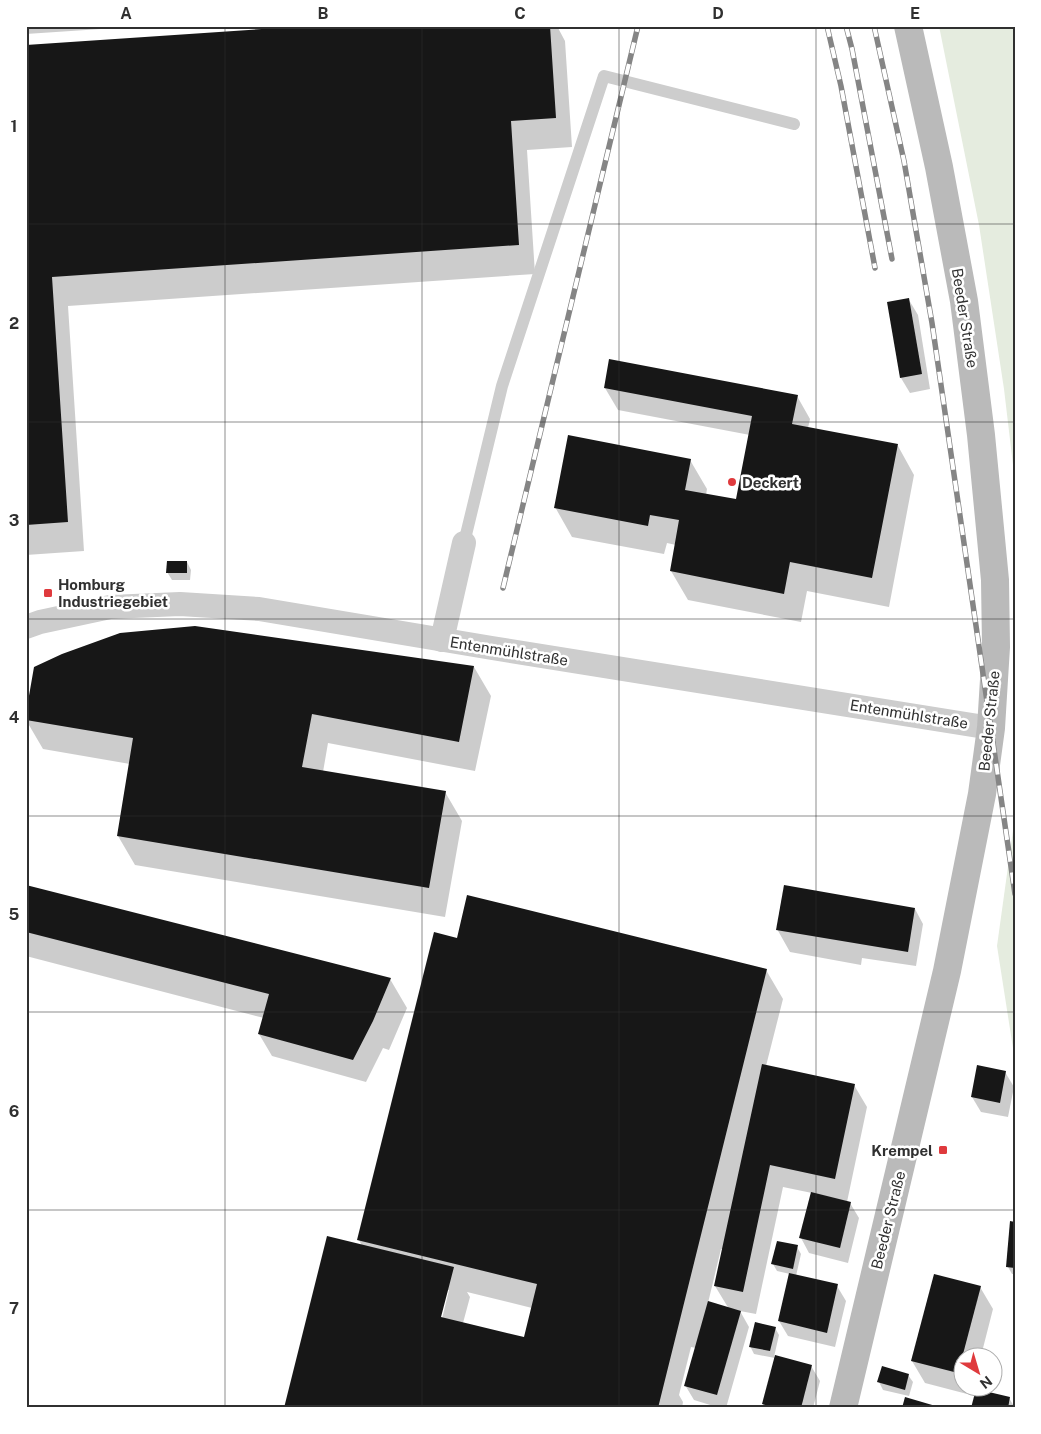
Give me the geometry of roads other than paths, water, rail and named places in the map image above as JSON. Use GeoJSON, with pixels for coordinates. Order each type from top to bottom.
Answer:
{"type":"FeatureCollection","features":[{"type":"Feature","properties":{"kind":"street","name":"Beeder Straße"},"geometry":{"type":"LineString","coordinates":[[842,1408],[947,971],[982,794],[991,728],[996,647],[995,580],[980,426],[964,301],[939,167],[908,26]]}},
{"type":"Feature","properties":{"kind":"street"},"geometry":{"type":"LineString","coordinates":[[442,640],[464,543]]}},
{"type":"Feature","properties":{"kind":"street","name":"Entenmühlstraße"},"geometry":{"type":"LineString","coordinates":[[26,627],[40,622],[110,607],[180,604],[259,609],[991,728]]}},
{"type":"Feature","properties":{"kind":"lane"},"geometry":{"type":"LineString","coordinates":[[464,543],[502,386],[604,76],[794,124]]}},
{"type":"Feature","properties":{"kind":"railway"},"geometry":{"type":"LineString","coordinates":[[503,588],[638,26]]}},
{"type":"Feature","properties":{"kind":"railway"},"geometry":{"type":"LineString","coordinates":[[827,26],[841,86],[875,268]]}},
{"type":"Feature","properties":{"kind":"railway"},"geometry":{"type":"LineString","coordinates":[[846,26],[892,259]]}},
{"type":"Feature","properties":{"kind":"railway"},"geometry":{"type":"LineString","coordinates":[[874,26],[904,161],[932,323],[1015,894]]}},
{"type":"Feature","properties":{"kind":"place","name":"Deckert"},"geometry":{"type":"Point","coordinates":[732,482]}},
{"type":"Feature","properties":{"kind":"place","name":"Homburg Industriegebiet"},"geometry":{"type":"Point","coordinates":[48,593]}},
{"type":"Feature","properties":{"kind":"place","name":"Krempel"},"geometry":{"type":"Point","coordinates":[943,1150]}}]}
